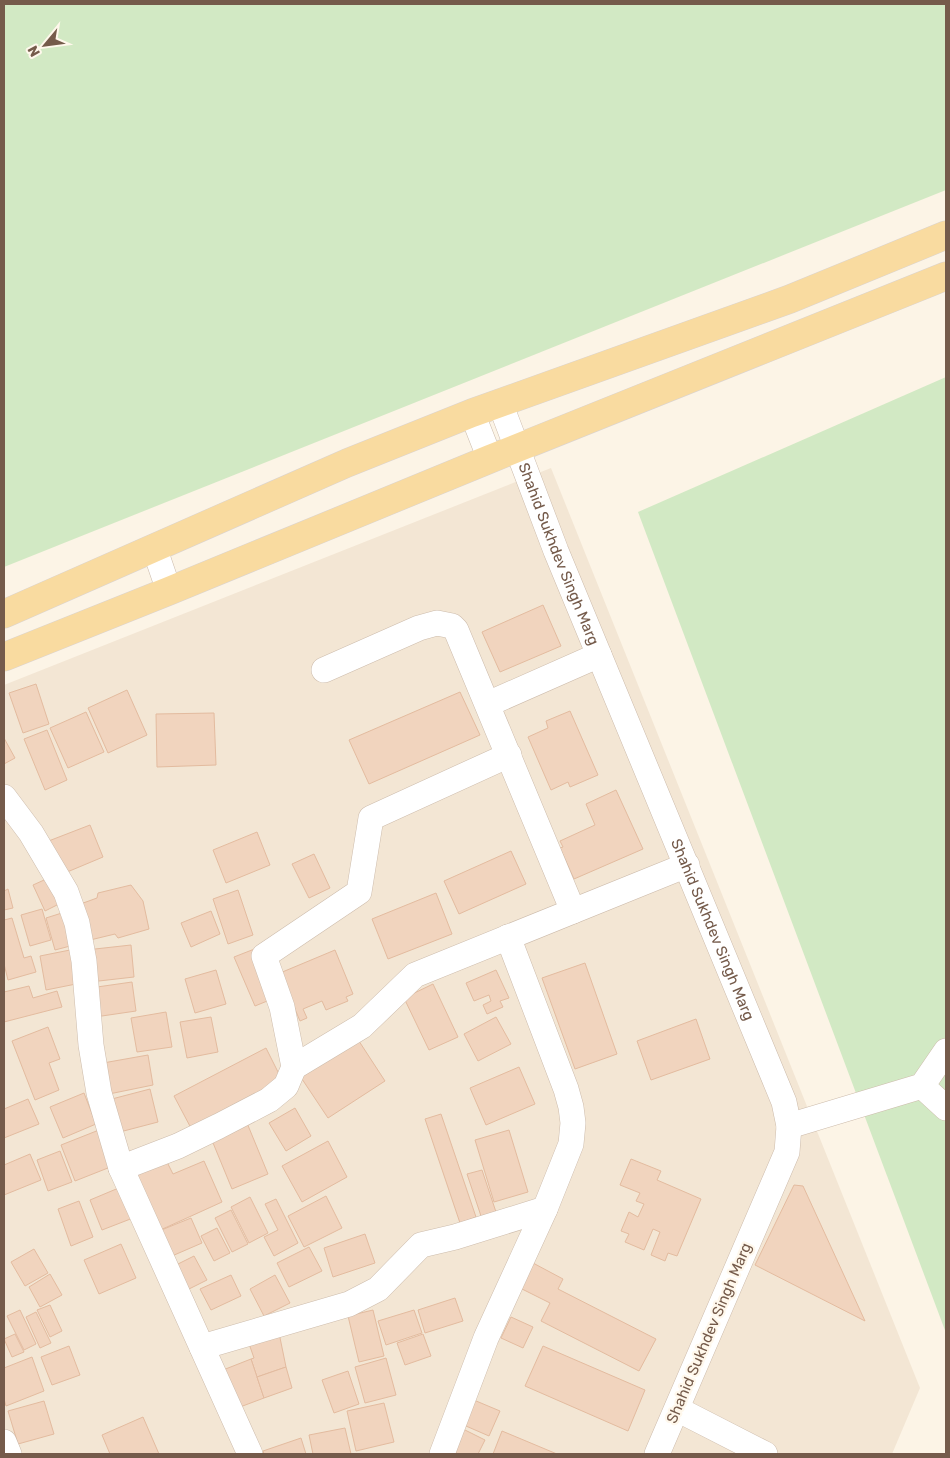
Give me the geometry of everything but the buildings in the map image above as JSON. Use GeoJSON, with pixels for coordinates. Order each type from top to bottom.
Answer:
{"type":"FeatureCollection","features":[{"type":"Feature","properties":{"kind":"main road"},"geometry":{"type":"LineString","coordinates":[[4,614],[347,463],[472,413],[790,299],[946,235]]}},
{"type":"Feature","properties":{"kind":"main road"},"geometry":{"type":"LineString","coordinates":[[4,657],[490,458],[946,276]]}},
{"type":"Feature","properties":{"kind":"street","name":"Shahid Sukhdev Singh Marg"},"geometry":{"type":"LineString","coordinates":[[500,403],[556,551],[784,1102],[789,1126],[787,1152],[657,1454]]}},
{"type":"Feature","properties":{"kind":"street"},"geometry":{"type":"LineString","coordinates":[[472,413],[490,458]]}},
{"type":"Feature","properties":{"kind":"street"},"geometry":{"type":"LineString","coordinates":[[154,547],[169,591]]}},
{"type":"Feature","properties":{"kind":"street"},"geometry":{"type":"LineString","coordinates":[[324,670],[419,628],[437,624],[452,626],[456,630],[488,704],[573,911]]}},
{"type":"Feature","properties":{"kind":"street"},"geometry":{"type":"LineString","coordinates":[[488,704],[599,655]]}},
{"type":"Feature","properties":{"kind":"street"},"geometry":{"type":"LineString","coordinates":[[121,1168],[186,1142],[269,1100],[286,1086],[294,1067],[282,1006],[264,956],[359,892],[371,818],[509,755]]}},
{"type":"Feature","properties":{"kind":"street"},"geometry":{"type":"LineString","coordinates":[[4,797],[31,833],[66,892],[77,923],[85,978],[91,1045],[99,1093],[121,1168],[250,1454]]}},
{"type":"Feature","properties":{"kind":"street"},"geometry":{"type":"LineString","coordinates":[[294,1067],[362,1026],[415,975],[686,865]]}},
{"type":"Feature","properties":{"kind":"street"},"geometry":{"type":"LineString","coordinates":[[442,1454],[486,1338],[545,1210],[571,1144],[573,1123],[566,1088],[508,937]]}},
{"type":"Feature","properties":{"kind":"street"},"geometry":{"type":"LineString","coordinates":[[789,1126],[922,1086],[946,1051]]}},
{"type":"Feature","properties":{"kind":"street"},"geometry":{"type":"LineString","coordinates":[[922,1086],[946,1108]]}},
{"type":"Feature","properties":{"kind":"street"},"geometry":{"type":"LineString","coordinates":[[202,1347],[349,1304],[378,1289],[421,1245],[545,1210]]}},
{"type":"Feature","properties":{"kind":"street"},"geometry":{"type":"LineString","coordinates":[[677,1409],[765,1454]]}},
{"type":"Feature","properties":{"kind":"street"},"geometry":{"type":"LineString","coordinates":[[4,1442],[9,1454]]}},
{"type":"Feature","properties":{"kind":"shaded area"},"geometry":{"type":"Polygon","coordinates":[[[551,468],[920,1388],[892,1454],[4,1454],[4,685],[551,468]]]}},
{"type":"Feature","properties":{"kind":"green space"},"geometry":{"type":"Polygon","coordinates":[[[4,4],[946,4],[946,190],[4,567],[4,4]]]}},
{"type":"Feature","properties":{"kind":"green space"},"geometry":{"type":"Polygon","coordinates":[[[946,377],[946,1333],[638,512],[946,377]]]}}]}
